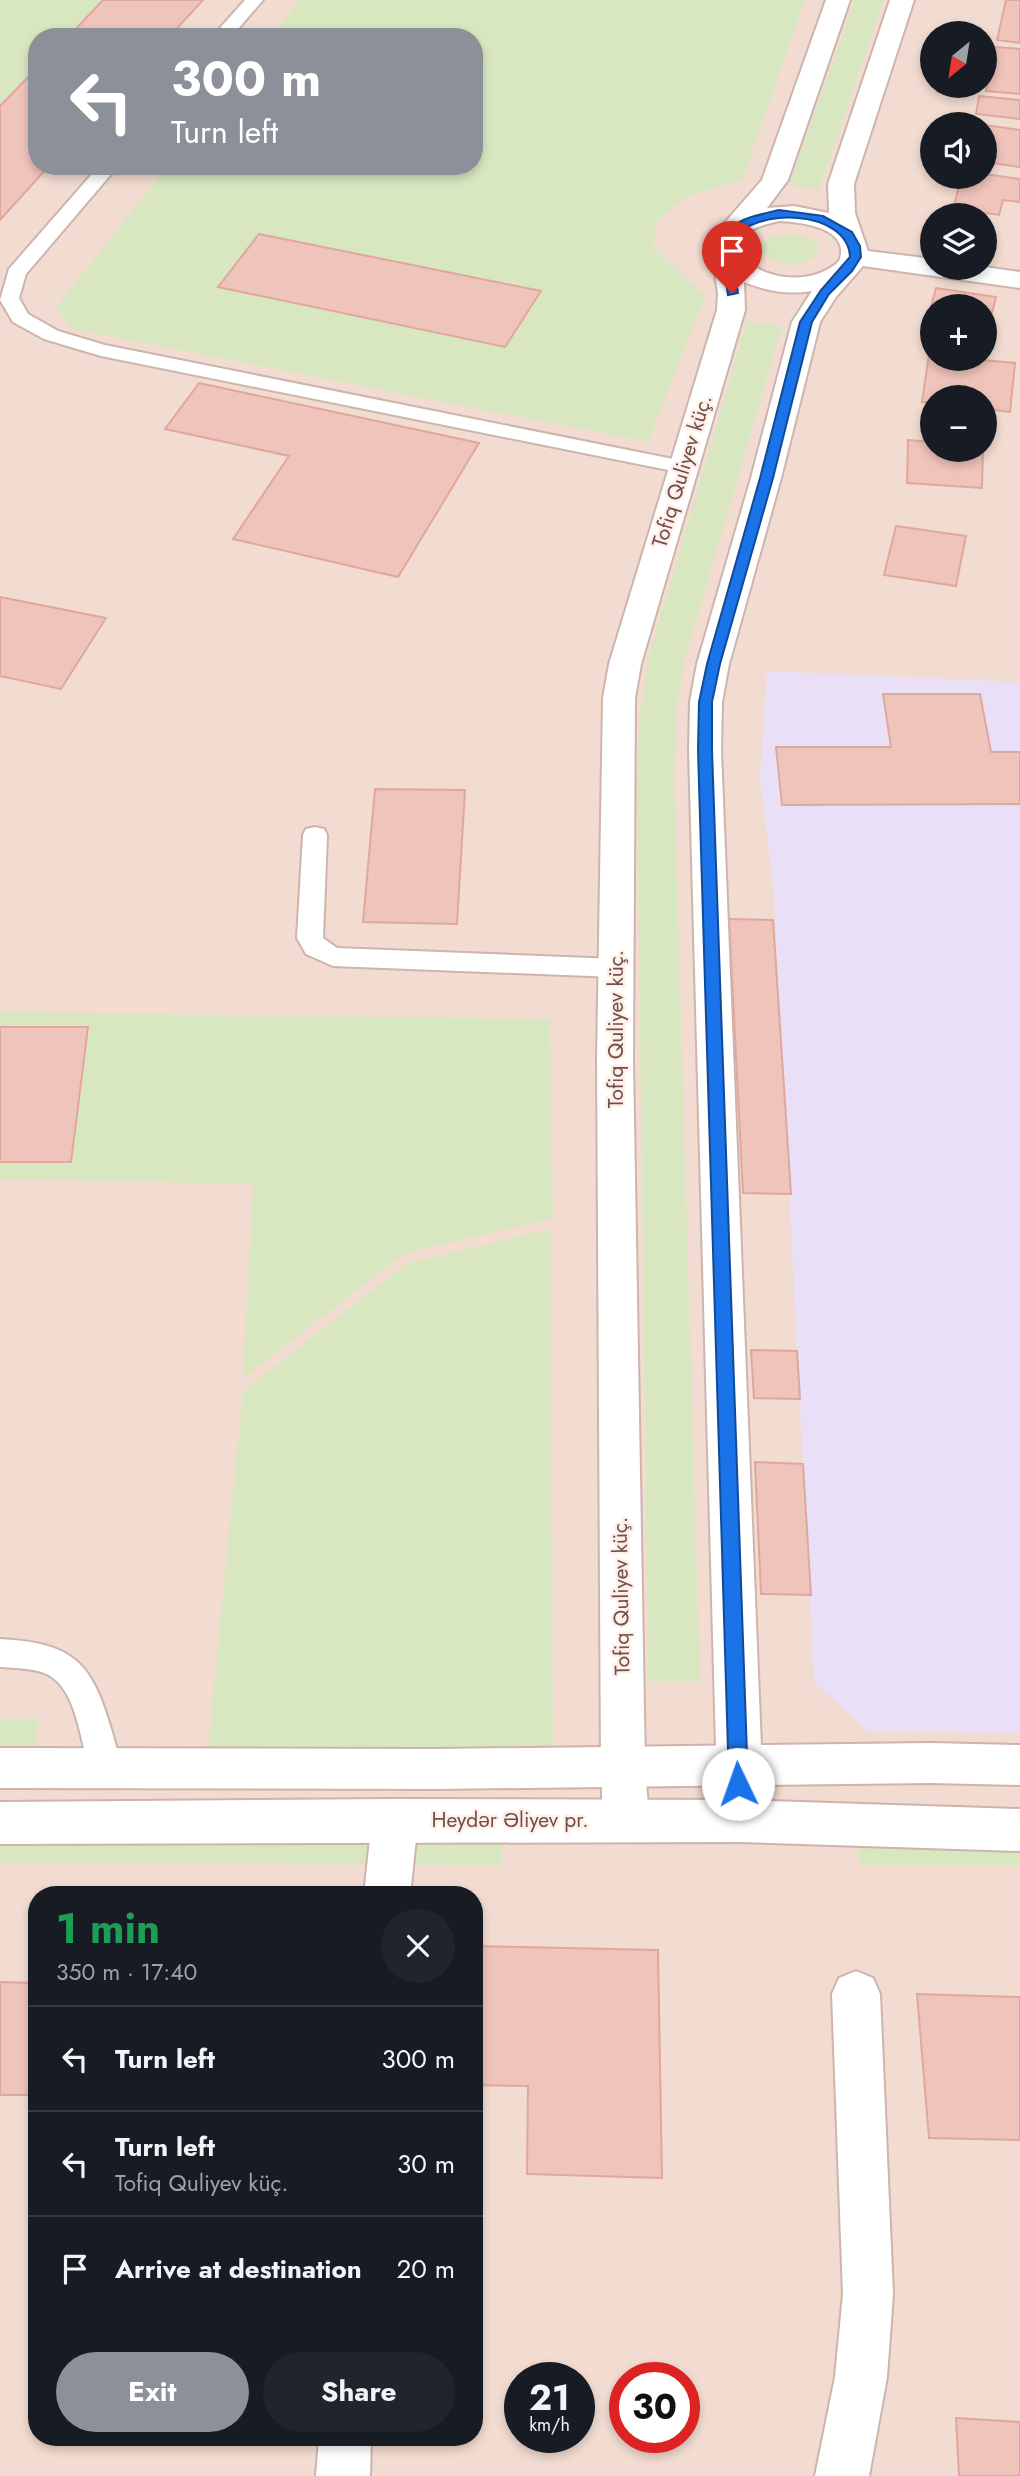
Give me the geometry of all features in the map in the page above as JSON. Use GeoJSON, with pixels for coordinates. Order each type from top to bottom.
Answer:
{"type":"FeatureCollection","features":[{"type":"Feature","properties":{"kind":"street"},"geometry":{"type":"LineString","coordinates":[[728,243],[775,180],[838,0]]}},
{"type":"Feature","properties":{"kind":"street"},"geometry":{"type":"LineString","coordinates":[[853,257],[842,213],[841,184],[902,0]]}},
{"type":"Feature","properties":{"kind":"street"},"geometry":{"type":"LineString","coordinates":[[799,214],[835,225],[848,235],[853,257],[834,278],[814,284],[792,286],[749,276],[733,266],[728,243],[743,222],[760,216],[799,214]]}},
{"type":"Feature","properties":{"kind":"street","name":"Tofiq Quliyev küç."},"geometry":{"type":"LineString","coordinates":[[626,1821],[623,1767],[616,968],[619,698],[625,664],[731,310],[728,243]]}},
{"type":"Feature","properties":{"kind":"street"},"geometry":{"type":"LineString","coordinates":[[853,257],[920,266]]}},
{"type":"Feature","properties":{"kind":"street"},"geometry":{"type":"LineString","coordinates":[[741,1821],[705,764],[706,702],[713,664],[766,478],[806,322],[825,292],[853,257]]}},
{"type":"Feature","properties":{"kind":"street"},"geometry":{"type":"LineString","coordinates":[[997,277],[1020,280]]}},
{"type":"Feature","properties":{"kind":"street"},"geometry":{"type":"LineString","coordinates":[[0,1768],[1020,1765]]}},
{"type":"Feature","properties":{"kind":"street"},"geometry":{"type":"LineString","coordinates":[[388,1886],[396,1819]]}},
{"type":"Feature","properties":{"kind":"street","name":"Heydər Əliyev pr."},"geometry":{"type":"LineString","coordinates":[[0,1823],[396,1819],[741,1821],[1020,1830]]}},
{"type":"Feature","properties":{"kind":"street"},"geometry":{"type":"LineString","coordinates":[[842,2476],[861,2376],[867,2294],[856,1994]]}},
{"type":"Feature","properties":{"kind":"street"},"geometry":{"type":"LineString","coordinates":[[343,2476],[345,2446]]}},
{"type":"Feature","properties":{"kind":"lane"},"geometry":{"type":"LineString","coordinates":[[229,28],[254,0]]}},
{"type":"Feature","properties":{"kind":"lane"},"geometry":{"type":"LineString","coordinates":[[101,175],[16,273],[9,298],[20,318],[51,335],[101,350],[683,467]]}},
{"type":"Feature","properties":{"kind":"lane"},"geometry":{"type":"LineString","coordinates":[[315,835],[310,938],[315,948],[333,957],[616,968]]}},
{"type":"Feature","properties":{"kind":"lane"},"geometry":{"type":"LineString","coordinates":[[0,1653],[40,1657],[69,1671],[83,1694],[105,1768]]}},
{"type":"Feature","properties":{"kind":"shaded area"},"geometry":{"type":"Polygon","coordinates":[[[0,0],[1020,0],[1020,2476],[0,2476],[0,0]]]}},
{"type":"Feature","properties":{"kind":"shaded area"},"geometry":{"type":"Polygon","coordinates":[[[767,671],[1020,682],[1020,1733],[868,1731],[814,1682],[774,895],[760,778],[767,671]]]}},
{"type":"Feature","properties":{"kind":"green space"},"geometry":{"type":"Polygon","coordinates":[[[0,0],[103,0],[77,28],[28,28],[28,77],[0,106],[0,0]]]}},
{"type":"Feature","properties":{"kind":"green space"},"geometry":{"type":"Polygon","coordinates":[[[299,0],[805,0],[742,180],[687,196],[657,221],[653,247],[705,297],[648,442],[72,329],[56,307],[161,175],[483,175],[483,28],[278,28],[299,0]]]}},
{"type":"Feature","properties":{"kind":"green space"},"geometry":{"type":"Polygon","coordinates":[[[855,0],[884,0],[819,190],[789,185],[855,0]]]}},
{"type":"Feature","properties":{"kind":"green space"},"geometry":{"type":"Polygon","coordinates":[[[793,233],[816,242],[819,249],[815,256],[808,261],[789,265],[771,259],[765,253],[762,245],[768,238],[793,233]]]}},
{"type":"Feature","properties":{"kind":"green space"},"geometry":{"type":"Polygon","coordinates":[[[747,321],[782,326],[686,655],[676,707],[674,778],[700,1681],[648,1681],[637,781],[640,714],[649,656],[747,321]]]}},
{"type":"Feature","properties":{"kind":"green space"},"geometry":{"type":"Polygon","coordinates":[[[0,1012],[550,1019],[553,1218],[405,1253],[243,1378],[253,1184],[0,1179],[0,1012]]]}},
{"type":"Feature","properties":{"kind":"green space"},"geometry":{"type":"Polygon","coordinates":[[[551,1229],[553,1765],[206,1766],[243,1391],[406,1264],[551,1229]]]}},
{"type":"Feature","properties":{"kind":"green space"},"geometry":{"type":"Polygon","coordinates":[[[39,1718],[34,1764],[0,1764],[0,1719],[39,1718]]]}},
{"type":"Feature","properties":{"kind":"green space"},"geometry":{"type":"Polygon","coordinates":[[[0,1837],[502,1840],[502,1865],[0,1863],[0,1837]]]}},
{"type":"Feature","properties":{"kind":"green space"},"geometry":{"type":"Polygon","coordinates":[[[858,1840],[1020,1840],[1020,1865],[860,1865],[858,1840]]]}},
{"type":"Feature","properties":{"kind":"building"},"geometry":{"type":"Polygon","coordinates":[[[103,0],[203,0],[177,28],[77,28],[103,0]]]}},
{"type":"Feature","properties":{"kind":"building"},"geometry":{"type":"Polygon","coordinates":[[[1006,0],[1020,0],[1020,43],[998,40],[1006,0]]]}},
{"type":"Feature","properties":{"kind":"building"},"geometry":{"type":"Polygon","coordinates":[[[998,47],[1020,49],[1020,94],[998,92],[998,47]]]}},
{"type":"Feature","properties":{"kind":"building"},"geometry":{"type":"Polygon","coordinates":[[[28,77],[28,175],[41,175],[0,220],[0,106],[28,77]]]}},
{"type":"Feature","properties":{"kind":"building"},"geometry":{"type":"Polygon","coordinates":[[[979,98],[1020,100],[1020,119],[997,116],[997,112],[976,112],[979,98]]]}},
{"type":"Feature","properties":{"kind":"building"},"geometry":{"type":"Polygon","coordinates":[[[997,127],[1020,130],[1020,167],[997,164],[997,127]]]}},
{"type":"Feature","properties":{"kind":"building"},"geometry":{"type":"Polygon","coordinates":[[[997,176],[1020,179],[1020,202],[1003,200],[999,215],[997,203],[954,203],[959,189],[997,189],[997,176]]]}},
{"type":"Feature","properties":{"kind":"building"},"geometry":{"type":"Polygon","coordinates":[[[259,234],[541,291],[505,347],[218,287],[259,234]]]}},
{"type":"Feature","properties":{"kind":"building"},"geometry":{"type":"Polygon","coordinates":[[[936,288],[976,294],[934,294],[936,288]]]}},
{"type":"Feature","properties":{"kind":"building"},"geometry":{"type":"Polygon","coordinates":[[[997,361],[1015,363],[1010,412],[997,410],[997,385],[924,385],[927,371],[997,371],[997,361]]]}},
{"type":"Feature","properties":{"kind":"building"},"geometry":{"type":"Polygon","coordinates":[[[199,383],[479,443],[398,577],[233,539],[289,456],[165,429],[199,383]]]}},
{"type":"Feature","properties":{"kind":"building"},"geometry":{"type":"Polygon","coordinates":[[[908,440],[920,441],[920,462],[983,462],[982,488],[907,483],[908,440]]]}},
{"type":"Feature","properties":{"kind":"building"},"geometry":{"type":"Polygon","coordinates":[[[896,526],[966,536],[956,586],[884,575],[896,526]]]}},
{"type":"Feature","properties":{"kind":"building"},"geometry":{"type":"Polygon","coordinates":[[[0,597],[106,618],[61,689],[0,676],[0,597]]]}},
{"type":"Feature","properties":{"kind":"building"},"geometry":{"type":"Polygon","coordinates":[[[883,694],[980,694],[991,752],[1020,752],[1020,804],[782,805],[776,747],[891,747],[883,694]]]}},
{"type":"Feature","properties":{"kind":"building"},"geometry":{"type":"Polygon","coordinates":[[[375,789],[465,790],[457,924],[363,922],[375,789]]]}},
{"type":"Feature","properties":{"kind":"building"},"geometry":{"type":"Polygon","coordinates":[[[729,919],[773,920],[791,1194],[743,1193],[729,919]]]}},
{"type":"Feature","properties":{"kind":"building"},"geometry":{"type":"Polygon","coordinates":[[[0,1027],[88,1027],[71,1162],[0,1162],[0,1027]]]}},
{"type":"Feature","properties":{"kind":"building"},"geometry":{"type":"Polygon","coordinates":[[[751,1350],[797,1351],[800,1399],[754,1398],[751,1350]]]}},
{"type":"Feature","properties":{"kind":"building"},"geometry":{"type":"Polygon","coordinates":[[[755,1462],[803,1464],[811,1595],[761,1594],[755,1462]]]}},
{"type":"Feature","properties":{"kind":"building"},"geometry":{"type":"Polygon","coordinates":[[[483,1946],[658,1950],[662,2178],[527,2174],[528,2086],[483,2085],[483,1946]]]}},
{"type":"Feature","properties":{"kind":"building"},"geometry":{"type":"Polygon","coordinates":[[[0,1982],[28,1983],[28,2095],[0,2095],[0,1982]]]}},
{"type":"Feature","properties":{"kind":"building"},"geometry":{"type":"Polygon","coordinates":[[[917,1994],[1020,1997],[1020,2140],[929,2138],[917,1994]]]}},
{"type":"Feature","properties":{"kind":"building"},"geometry":{"type":"Polygon","coordinates":[[[956,2418],[1020,2422],[1020,2476],[959,2476],[956,2418]]]}},
{"type":"Feature","properties":{"kind":"route"},"geometry":{"type":"LineString","coordinates":[[732,293],[724,242],[731,231],[743,222],[779,213],[819,218],[848,235],[855,246],[855,257],[848,268],[825,292],[806,322],[766,478],[713,664],[706,702],[705,750],[738,1784]]}}]}
